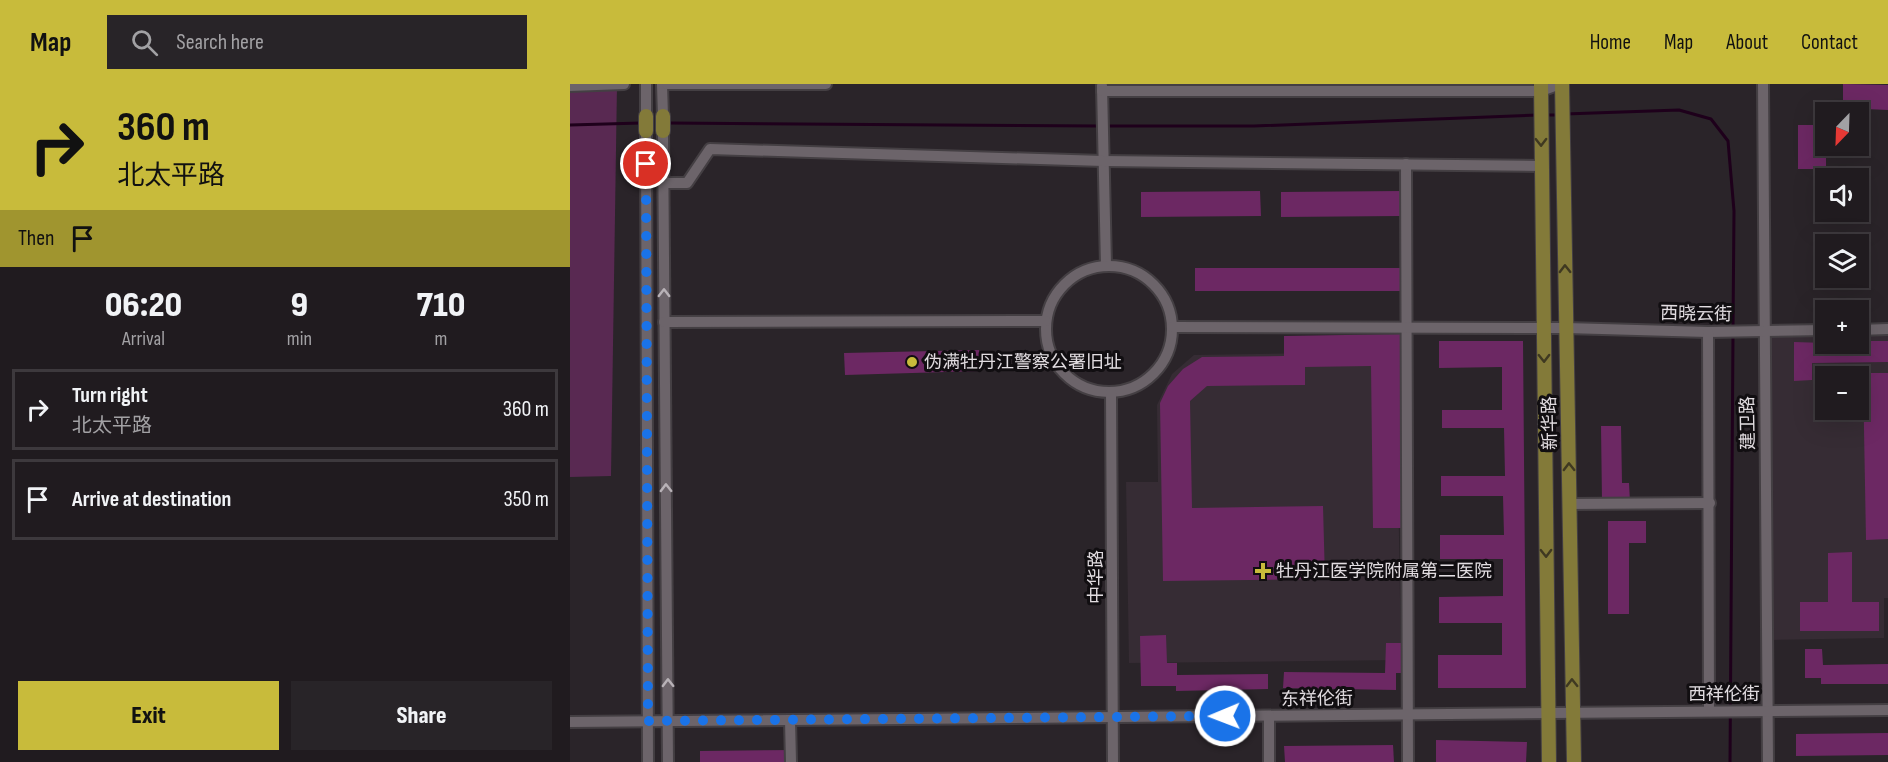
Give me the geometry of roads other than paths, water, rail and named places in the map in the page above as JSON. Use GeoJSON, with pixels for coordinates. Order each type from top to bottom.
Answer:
{"type":"FeatureCollection","features":[{"type":"Feature","properties":{"kind":"main road","name":"新华路"},"geometry":{"type":"LineString","coordinates":[[1561,84],[1569,504],[1560,712],[1574,762]]}},
{"type":"Feature","properties":{"kind":"main road"},"geometry":{"type":"LineString","coordinates":[[1541,87],[1544,329],[1560,712],[1549,762]]}},
{"type":"Feature","properties":{"kind":"main road"},"geometry":{"type":"LineString","coordinates":[[646,116],[646,130]]}},
{"type":"Feature","properties":{"kind":"main road"},"geometry":{"type":"LineString","coordinates":[[663,116],[663,130]]}},
{"type":"Feature","properties":{"kind":"street"},"geometry":{"type":"LineString","coordinates":[[570,86],[624,84]]}},
{"type":"Feature","properties":{"kind":"street"},"geometry":{"type":"LineString","coordinates":[[646,84],[646,116]]}},
{"type":"Feature","properties":{"kind":"street"},"geometry":{"type":"LineString","coordinates":[[662,84],[663,116]]}},
{"type":"Feature","properties":{"kind":"street"},"geometry":{"type":"LineString","coordinates":[[667,84],[826,84]]}},
{"type":"Feature","properties":{"kind":"street"},"geometry":{"type":"LineString","coordinates":[[1106,266],[1102,87],[1541,87],[1561,84]]}},
{"type":"Feature","properties":{"kind":"street","name":"建卫路"},"geometry":{"type":"LineString","coordinates":[[1762,84],[1768,762]]}},
{"type":"Feature","properties":{"kind":"street"},"geometry":{"type":"LineString","coordinates":[[646,130],[648,762]]}},
{"type":"Feature","properties":{"kind":"street"},"geometry":{"type":"LineString","coordinates":[[663,130],[668,762]]}},
{"type":"Feature","properties":{"kind":"street"},"geometry":{"type":"LineString","coordinates":[[663,183],[687,183],[710,149],[1103,161],[1542,166]]}},
{"type":"Feature","properties":{"kind":"street"},"geometry":{"type":"LineString","coordinates":[[1406,164],[1408,762]]}},
{"type":"Feature","properties":{"kind":"street"},"geometry":{"type":"LineString","coordinates":[[1106,266],[1126,268],[1144,277],[1158,290],[1168,307],[1172,327],[1169,346],[1161,364],[1148,378],[1130,388],[1111,392],[1090,389],[1072,380],[1057,366],[1048,347],[1046,321],[1049,307],[1058,291],[1071,278],[1088,269],[1106,266]]}},
{"type":"Feature","properties":{"kind":"street"},"geometry":{"type":"LineString","coordinates":[[664,322],[1046,321]]}},
{"type":"Feature","properties":{"kind":"street","name":"西晓云街"},"geometry":{"type":"LineString","coordinates":[[1172,327],[1566,328],[1708,332],[1815,330]]}},
{"type":"Feature","properties":{"kind":"street"},"geometry":{"type":"LineString","coordinates":[[1869,330],[1888,329]]}},
{"type":"Feature","properties":{"kind":"street"},"geometry":{"type":"LineString","coordinates":[[1708,332],[1709,711]]}},
{"type":"Feature","properties":{"kind":"street","name":"中华路"},"geometry":{"type":"LineString","coordinates":[[1111,392],[1113,762]]}},
{"type":"Feature","properties":{"kind":"street"},"geometry":{"type":"LineString","coordinates":[[1569,504],[1710,503]]}},
{"type":"Feature","properties":{"kind":"street","name":"西祥伦街"},"geometry":{"type":"LineString","coordinates":[[1560,712],[1888,710]]}},
{"type":"Feature","properties":{"kind":"street","name":"东祥伦街"},"geometry":{"type":"LineString","coordinates":[[570,722],[1560,712]]}},
{"type":"Feature","properties":{"kind":"street"},"geometry":{"type":"LineString","coordinates":[[1269,716],[1269,762]]}},
{"type":"Feature","properties":{"kind":"street"},"geometry":{"type":"LineString","coordinates":[[790,720],[790,762]]}},
{"type":"Feature","properties":{"kind":"waterway"},"geometry":{"type":"LineString","coordinates":[[1565,114],[1679,110],[1711,119],[1728,141],[1734,211],[1733,328]]}},
{"type":"Feature","properties":{"kind":"waterway"},"geometry":{"type":"LineString","coordinates":[[1106,126],[1254,126],[1538,115]]}},
{"type":"Feature","properties":{"kind":"waterway"},"geometry":{"type":"LineString","coordinates":[[1544,115],[1559,115]]}},
{"type":"Feature","properties":{"kind":"waterway"},"geometry":{"type":"LineString","coordinates":[[570,125],[641,123]]}},
{"type":"Feature","properties":{"kind":"waterway"},"geometry":{"type":"LineString","coordinates":[[668,123],[1100,126]]}},
{"type":"Feature","properties":{"kind":"waterway"},"geometry":{"type":"LineString","coordinates":[[1730,762],[1733,335]]}},
{"type":"Feature","properties":{"kind":"place","name":"伪满牡丹江警察公署旧址"},"geometry":{"type":"Point","coordinates":[912,362]}},
{"type":"Feature","properties":{"kind":"place","name":"牡丹江医学院附属第二医院"},"geometry":{"type":"Point","coordinates":[1263,571]}}]}
